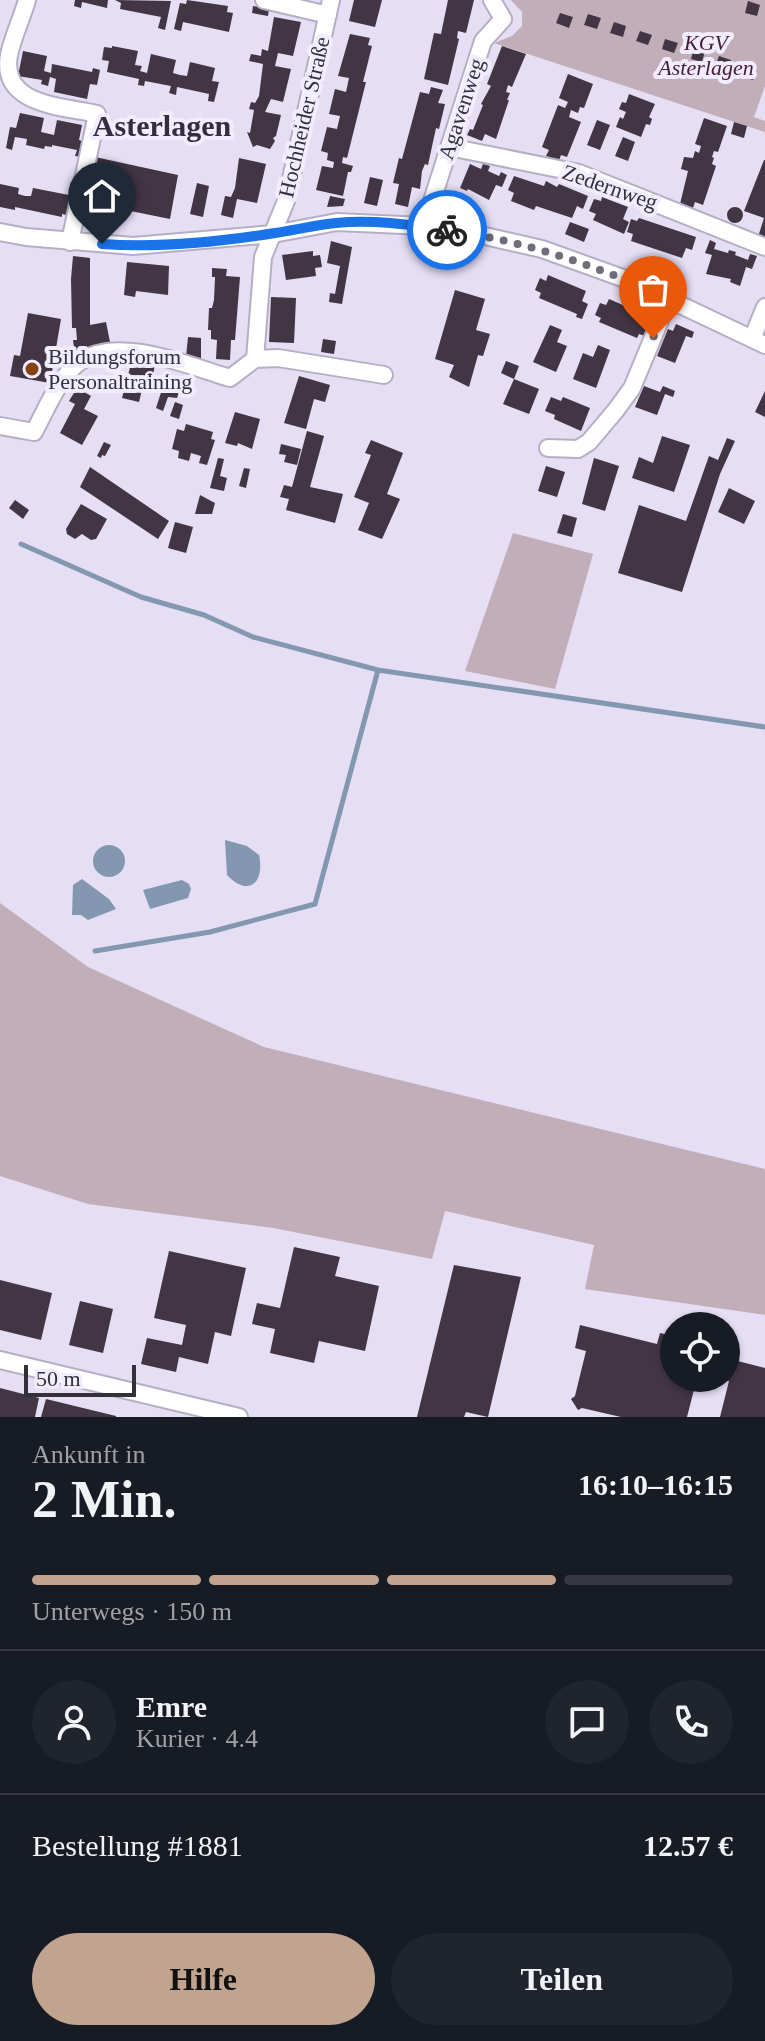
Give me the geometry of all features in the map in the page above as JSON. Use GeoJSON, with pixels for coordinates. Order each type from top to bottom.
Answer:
{"type":"FeatureCollection","features":[{"type":"Feature","properties":{"kind":"street"},"geometry":{"type":"LineString","coordinates":[[27,0],[8,57],[9,74],[15,88],[27,98],[97,114],[70,242]]}},
{"type":"Feature","properties":{"kind":"street"},"geometry":{"type":"LineString","coordinates":[[264,0],[329,8]]}},
{"type":"Feature","properties":{"kind":"street","name":"Agavenweg"},"geometry":{"type":"LineString","coordinates":[[424,226],[483,41],[503,19],[492,0]]}},
{"type":"Feature","properties":{"kind":"street","name":"Hochheider Straße"},"geometry":{"type":"LineString","coordinates":[[255,359],[263,257],[286,201],[329,8]]}},
{"type":"Feature","properties":{"kind":"street","name":"Zedernweg"},"geometry":{"type":"LineString","coordinates":[[449,147],[579,173],[765,247]]}},
{"type":"Feature","properties":{"kind":"street"},"geometry":{"type":"LineString","coordinates":[[0,232],[70,242],[133,246],[273,234],[337,222],[424,226],[542,249],[628,280],[758,342],[765,307]]}},
{"type":"Feature","properties":{"kind":"street"},"geometry":{"type":"LineString","coordinates":[[548,448],[578,449],[589,442],[616,410],[632,388],[669,299]]}},
{"type":"Feature","properties":{"kind":"street"},"geometry":{"type":"LineString","coordinates":[[0,426],[34,432],[63,381],[79,363],[101,353],[127,351],[151,354],[230,378],[255,359],[278,358],[384,375]]}},
{"type":"Feature","properties":{"kind":"street"},"geometry":{"type":"LineString","coordinates":[[0,1360],[239,1417]]}},
{"type":"Feature","properties":{"kind":"green space","name":"KGV Asterlagen"},"geometry":{"type":"Polygon","coordinates":[[[511,0],[765,0],[765,86],[754,117],[765,121],[765,132],[494,43],[512,36],[522,26],[522,12],[511,0]]]}},
{"type":"Feature","properties":{"kind":"green space"},"geometry":{"type":"Polygon","coordinates":[[[513,533],[593,554],[555,689],[465,671],[513,533]]]}},
{"type":"Feature","properties":{"kind":"green space"},"geometry":{"type":"Polygon","coordinates":[[[0,903],[88,967],[264,1047],[765,1169],[765,1315],[585,1289],[594,1245],[445,1211],[432,1259],[273,1228],[88,1204],[0,1176],[0,903]]]}},
{"type":"Feature","properties":{"kind":"water"},"geometry":{"type":"Polygon","coordinates":[[[225,840],[247,846],[259,855],[260,873],[254,884],[242,885],[227,875],[225,840]]]}},
{"type":"Feature","properties":{"kind":"water"},"geometry":{"type":"Polygon","coordinates":[[[109,845],[120,850],[125,861],[120,872],[109,877],[98,872],[93,861],[98,850],[109,845]]]}},
{"type":"Feature","properties":{"kind":"water"},"geometry":{"type":"Polygon","coordinates":[[[82,879],[109,899],[116,909],[88,920],[81,915],[72,915],[73,885],[82,879]]]}},
{"type":"Feature","properties":{"kind":"water"},"geometry":{"type":"Polygon","coordinates":[[[182,880],[191,889],[188,898],[150,909],[143,890],[182,880]]]}},
{"type":"Feature","properties":{"kind":"building"},"geometry":{"type":"Polygon","coordinates":[[[75,0],[108,0],[107,8],[82,2],[81,8],[74,6],[75,0]]]}},
{"type":"Feature","properties":{"kind":"building"},"geometry":{"type":"Polygon","coordinates":[[[115,0],[171,1],[165,30],[158,28],[161,17],[120,9],[121,3],[115,0]]]}},
{"type":"Feature","properties":{"kind":"building"},"geometry":{"type":"Polygon","coordinates":[[[187,0],[228,6],[227,12],[233,13],[229,32],[183,22],[181,31],[174,29],[180,3],[186,4],[187,0]]]}},
{"type":"Feature","properties":{"kind":"building"},"geometry":{"type":"Polygon","coordinates":[[[354,0],[382,0],[375,27],[349,21],[354,0]]]}},
{"type":"Feature","properties":{"kind":"building"},"geometry":{"type":"Polygon","coordinates":[[[448,0],[474,0],[466,33],[458,31],[459,39],[448,85],[424,79],[434,33],[441,34],[448,0]]]}},
{"type":"Feature","properties":{"kind":"building"},"geometry":{"type":"Polygon","coordinates":[[[748,1],[760,5],[757,16],[745,13],[748,1]]]}},
{"type":"Feature","properties":{"kind":"building"},"geometry":{"type":"Polygon","coordinates":[[[253,6],[269,9],[268,16],[252,13],[253,6]]]}},
{"type":"Feature","properties":{"kind":"building"},"geometry":{"type":"Polygon","coordinates":[[[560,13],[573,17],[569,28],[556,23],[560,13]]]}},
{"type":"Feature","properties":{"kind":"building"},"geometry":{"type":"Polygon","coordinates":[[[588,14],[601,18],[597,29],[584,25],[588,14]]]}},
{"type":"Feature","properties":{"kind":"building"},"geometry":{"type":"Polygon","coordinates":[[[274,17],[301,22],[293,56],[278,53],[275,66],[291,69],[283,102],[271,99],[265,112],[281,115],[270,149],[257,145],[253,147],[247,132],[250,133],[254,110],[249,109],[251,102],[255,103],[259,96],[263,64],[249,61],[251,54],[261,56],[262,49],[268,51],[274,17]]]}},
{"type":"Feature","properties":{"kind":"building"},"geometry":{"type":"Polygon","coordinates":[[[614,22],[626,26],[623,37],[610,33],[614,22]]]}},
{"type":"Feature","properties":{"kind":"building"},"geometry":{"type":"Polygon","coordinates":[[[640,31],[652,35],[648,45],[636,41],[640,31]]]}},
{"type":"Feature","properties":{"kind":"building"},"geometry":{"type":"Polygon","coordinates":[[[350,34],[370,38],[368,45],[372,46],[347,158],[343,157],[342,163],[353,166],[348,172],[343,196],[316,190],[322,166],[333,168],[334,162],[327,160],[328,153],[321,151],[327,127],[337,129],[340,116],[329,114],[335,89],[346,92],[349,78],[338,76],[350,34]]]}},
{"type":"Feature","properties":{"kind":"building"},"geometry":{"type":"Polygon","coordinates":[[[665,39],[678,43],[674,53],[662,49],[665,39]]]}},
{"type":"Feature","properties":{"kind":"building"},"geometry":{"type":"Polygon","coordinates":[[[502,46],[526,54],[512,87],[508,85],[506,92],[510,93],[509,100],[496,139],[485,134],[482,141],[467,135],[470,129],[473,130],[481,104],[491,86],[487,84],[502,46]]]}},
{"type":"Feature","properties":{"kind":"building"},"geometry":{"type":"Polygon","coordinates":[[[104,47],[138,51],[135,65],[142,66],[140,71],[147,73],[151,54],[176,60],[173,73],[180,75],[187,76],[190,62],[215,68],[212,81],[219,82],[214,102],[208,101],[209,94],[177,87],[176,95],[169,93],[171,86],[145,81],[144,86],[138,85],[139,79],[107,72],[109,61],[102,60],[104,47]]]}},
{"type":"Feature","properties":{"kind":"building"},"geometry":{"type":"Polygon","coordinates":[[[694,48],[705,51],[702,62],[691,59],[694,48]]]}},
{"type":"Feature","properties":{"kind":"building"},"geometry":{"type":"Polygon","coordinates":[[[23,51],[47,56],[44,71],[51,73],[52,64],[92,72],[93,68],[100,70],[97,85],[90,84],[87,99],[54,92],[56,79],[50,77],[48,86],[41,84],[42,80],[18,76],[23,51]]]}},
{"type":"Feature","properties":{"kind":"building"},"geometry":{"type":"Polygon","coordinates":[[[719,56],[731,60],[727,71],[715,67],[719,56]]]}},
{"type":"Feature","properties":{"kind":"building"},"geometry":{"type":"Polygon","coordinates":[[[745,65],[756,68],[753,80],[741,76],[745,65]]]}},
{"type":"Feature","properties":{"kind":"building"},"geometry":{"type":"Polygon","coordinates":[[[568,74],[593,84],[584,108],[580,107],[578,113],[571,110],[569,117],[581,122],[567,157],[561,155],[559,161],[546,156],[549,150],[542,147],[558,105],[565,108],[568,102],[559,98],[568,74]]]}},
{"type":"Feature","properties":{"kind":"building"},"geometry":{"type":"Polygon","coordinates":[[[431,87],[443,90],[438,103],[445,104],[428,165],[425,164],[422,171],[420,189],[412,187],[408,207],[395,204],[399,184],[393,183],[399,158],[402,159],[420,92],[429,94],[431,87]]]}},
{"type":"Feature","properties":{"kind":"building"},"geometry":{"type":"Polygon","coordinates":[[[629,94],[655,104],[649,117],[652,119],[650,125],[646,124],[641,137],[616,127],[626,112],[619,109],[622,102],[626,103],[629,94]]]}},
{"type":"Feature","properties":{"kind":"building"},"geometry":{"type":"Polygon","coordinates":[[[20,113],[44,118],[41,132],[54,135],[57,120],[82,125],[79,140],[85,142],[82,157],[75,156],[77,150],[52,145],[44,149],[26,145],[27,139],[15,137],[12,150],[6,148],[10,127],[16,128],[20,113]]]}},
{"type":"Feature","properties":{"kind":"building"},"geometry":{"type":"Polygon","coordinates":[[[704,118],[727,126],[718,152],[714,151],[712,157],[712,164],[716,166],[703,205],[695,202],[693,208],[680,204],[688,171],[681,169],[684,157],[693,158],[695,151],[699,153],[701,146],[695,144],[704,118]]]}},
{"type":"Feature","properties":{"kind":"building"},"geometry":{"type":"Polygon","coordinates":[[[597,120],[610,125],[600,150],[587,145],[597,120]]]}},
{"type":"Feature","properties":{"kind":"building"},"geometry":{"type":"Polygon","coordinates":[[[734,122],[747,126],[744,138],[731,134],[734,122]]]}},
{"type":"Feature","properties":{"kind":"building"},"geometry":{"type":"Polygon","coordinates":[[[623,137],[635,142],[628,161],[615,156],[623,137]]]}},
{"type":"Feature","properties":{"kind":"building"},"geometry":{"type":"Polygon","coordinates":[[[95,157],[178,175],[170,219],[101,205],[97,224],[82,221],[95,157]]]}},
{"type":"Feature","properties":{"kind":"building"},"geometry":{"type":"Polygon","coordinates":[[[239,158],[266,164],[257,203],[237,199],[233,218],[221,215],[225,196],[231,197],[235,188],[239,158]]]}},
{"type":"Feature","properties":{"kind":"building"},"geometry":{"type":"Polygon","coordinates":[[[764,160],[765,239],[758,237],[764,218],[744,211],[764,160]]]}},
{"type":"Feature","properties":{"kind":"building"},"geometry":{"type":"Polygon","coordinates":[[[470,164],[481,169],[483,164],[490,166],[488,171],[499,176],[501,172],[507,175],[502,187],[496,185],[489,200],[460,188],[470,164]]]}},
{"type":"Feature","properties":{"kind":"building"},"geometry":{"type":"Polygon","coordinates":[[[514,176],[544,186],[546,181],[557,187],[559,184],[588,196],[583,209],[577,206],[572,218],[536,206],[534,210],[511,201],[514,193],[508,190],[514,176]]]}},
{"type":"Feature","properties":{"kind":"building"},"geometry":{"type":"Polygon","coordinates":[[[370,177],[383,180],[377,206],[364,203],[370,177]]]}},
{"type":"Feature","properties":{"kind":"building"},"geometry":{"type":"Polygon","coordinates":[[[197,183],[209,186],[203,217],[190,214],[197,183]]]}},
{"type":"Feature","properties":{"kind":"building"},"geometry":{"type":"Polygon","coordinates":[[[0,184],[19,188],[18,194],[25,196],[31,196],[33,188],[74,196],[70,216],[0,207],[0,184]]]}},
{"type":"Feature","properties":{"kind":"building"},"geometry":{"type":"Polygon","coordinates":[[[330,196],[345,199],[343,206],[327,207],[330,196]]]}},
{"type":"Feature","properties":{"kind":"building"},"geometry":{"type":"Polygon","coordinates":[[[602,197],[628,207],[623,219],[629,222],[624,234],[593,220],[596,214],[589,211],[594,199],[601,201],[602,197]]]}},
{"type":"Feature","properties":{"kind":"building"},"geometry":{"type":"Polygon","coordinates":[[[735,207],[743,215],[735,223],[727,215],[735,207]]]}},
{"type":"Feature","properties":{"kind":"building"},"geometry":{"type":"Polygon","coordinates":[[[639,218],[696,237],[692,250],[686,248],[682,258],[631,241],[633,234],[627,232],[631,219],[637,221],[639,218]]]}},
{"type":"Feature","properties":{"kind":"building"},"geometry":{"type":"Polygon","coordinates":[[[570,222],[589,229],[584,242],[565,234],[570,222]]]}},
{"type":"Feature","properties":{"kind":"building"},"geometry":{"type":"Polygon","coordinates":[[[710,240],[716,243],[714,249],[736,252],[735,255],[748,260],[750,254],[757,256],[752,269],[746,267],[740,286],[730,282],[731,279],[706,274],[712,255],[705,253],[710,240]]]}},
{"type":"Feature","properties":{"kind":"building"},"geometry":{"type":"Polygon","coordinates":[[[331,241],[352,247],[342,304],[329,302],[330,293],[335,294],[340,266],[327,263],[331,241]]]}},
{"type":"Feature","properties":{"kind":"building"},"geometry":{"type":"Polygon","coordinates":[[[313,251],[313,256],[320,255],[322,267],[315,268],[316,276],[286,280],[282,255],[313,251]]]}},
{"type":"Feature","properties":{"kind":"building"},"geometry":{"type":"Polygon","coordinates":[[[73,256],[90,258],[90,325],[106,322],[111,347],[75,354],[73,340],[77,340],[76,328],[72,328],[71,279],[73,256]]]}},
{"type":"Feature","properties":{"kind":"building"},"geometry":{"type":"Polygon","coordinates":[[[127,262],[169,266],[168,295],[136,291],[135,297],[124,295],[127,262]]]}},
{"type":"Feature","properties":{"kind":"building"},"geometry":{"type":"Polygon","coordinates":[[[212,268],[227,269],[226,276],[240,277],[235,340],[231,340],[230,360],[216,359],[217,340],[211,339],[211,330],[208,330],[209,308],[212,308],[214,300],[215,277],[212,277],[212,268]]]}},
{"type":"Feature","properties":{"kind":"building"},"geometry":{"type":"Polygon","coordinates":[[[548,275],[586,291],[582,301],[588,304],[582,319],[539,298],[541,293],[535,290],[540,278],[546,281],[548,275]]]}},
{"type":"Feature","properties":{"kind":"building"},"geometry":{"type":"Polygon","coordinates":[[[455,290],[485,299],[476,330],[490,334],[483,356],[478,355],[469,387],[449,377],[454,365],[435,359],[455,290]]]}},
{"type":"Feature","properties":{"kind":"building"},"geometry":{"type":"Polygon","coordinates":[[[271,297],[296,298],[294,343],[269,342],[271,297]]]}},
{"type":"Feature","properties":{"kind":"building"},"geometry":{"type":"Polygon","coordinates":[[[609,299],[646,315],[644,321],[650,324],[645,336],[639,334],[637,338],[599,322],[601,318],[595,315],[600,303],[606,305],[609,299]]]}},
{"type":"Feature","properties":{"kind":"building"},"geometry":{"type":"Polygon","coordinates":[[[28,313],[61,319],[50,383],[10,376],[14,355],[20,356],[28,313]]]}},
{"type":"Feature","properties":{"kind":"building"},"geometry":{"type":"Polygon","coordinates":[[[676,324],[694,332],[692,338],[686,336],[675,363],[657,356],[668,329],[673,331],[676,324]]]}},
{"type":"Feature","properties":{"kind":"building"},"geometry":{"type":"Polygon","coordinates":[[[550,325],[562,330],[557,342],[567,346],[556,372],[533,362],[550,325]]]}},
{"type":"Feature","properties":{"kind":"building"},"geometry":{"type":"Polygon","coordinates":[[[188,337],[201,338],[201,358],[186,357],[188,337]]]}},
{"type":"Feature","properties":{"kind":"building"},"geometry":{"type":"Polygon","coordinates":[[[323,339],[336,341],[334,354],[321,352],[323,339]]]}},
{"type":"Feature","properties":{"kind":"building"},"geometry":{"type":"Polygon","coordinates":[[[598,345],[610,350],[596,388],[573,379],[583,353],[593,357],[598,345]]]}},
{"type":"Feature","properties":{"kind":"building"},"geometry":{"type":"Polygon","coordinates":[[[132,360],[155,365],[151,384],[144,382],[139,402],[122,398],[132,360]]]}},
{"type":"Feature","properties":{"kind":"building"},"geometry":{"type":"Polygon","coordinates":[[[506,361],[519,366],[514,379],[501,373],[506,361]]]}},
{"type":"Feature","properties":{"kind":"building"},"geometry":{"type":"Polygon","coordinates":[[[167,374],[183,379],[177,398],[168,397],[163,411],[156,408],[167,374]]]}},
{"type":"Feature","properties":{"kind":"building"},"geometry":{"type":"Polygon","coordinates":[[[299,376],[330,385],[325,402],[314,399],[306,429],[284,423],[299,376]]]}},
{"type":"Feature","properties":{"kind":"building"},"geometry":{"type":"Polygon","coordinates":[[[514,379],[539,389],[529,414],[503,404],[514,379]]]}},
{"type":"Feature","properties":{"kind":"building"},"geometry":{"type":"Polygon","coordinates":[[[644,386],[660,392],[663,386],[675,391],[673,397],[665,394],[657,415],[635,407],[644,386]]]}},
{"type":"Feature","properties":{"kind":"building"},"geometry":{"type":"Polygon","coordinates":[[[77,388],[91,396],[84,409],[98,416],[82,445],[60,433],[75,404],[69,401],[77,388]]]}},
{"type":"Feature","properties":{"kind":"building"},"geometry":{"type":"Polygon","coordinates":[[[765,391],[765,417],[755,412],[765,391]]]}},
{"type":"Feature","properties":{"kind":"building"},"geometry":{"type":"Polygon","coordinates":[[[551,397],[561,401],[563,397],[590,408],[581,431],[554,419],[555,415],[545,411],[551,397]]]}},
{"type":"Feature","properties":{"kind":"building"},"geometry":{"type":"Polygon","coordinates":[[[175,402],[183,405],[179,419],[170,416],[175,402]]]}},
{"type":"Feature","properties":{"kind":"building"},"geometry":{"type":"Polygon","coordinates":[[[235,412],[260,419],[252,449],[238,443],[237,446],[225,443],[235,412]]]}},
{"type":"Feature","properties":{"kind":"building"},"geometry":{"type":"Polygon","coordinates":[[[186,424],[213,432],[211,439],[215,440],[207,465],[199,463],[201,456],[191,453],[189,461],[178,458],[179,451],[172,449],[177,429],[184,431],[186,424]]]}},
{"type":"Feature","properties":{"kind":"building"},"geometry":{"type":"Polygon","coordinates":[[[307,431],[324,436],[310,487],[343,494],[335,523],[286,510],[289,499],[280,497],[284,485],[292,487],[307,431]]]}},
{"type":"Feature","properties":{"kind":"building"},"geometry":{"type":"Polygon","coordinates":[[[662,436],[690,445],[674,492],[632,478],[639,457],[653,463],[662,436]]]}},
{"type":"Feature","properties":{"kind":"building"},"geometry":{"type":"Polygon","coordinates":[[[727,438],[735,441],[720,474],[682,592],[618,573],[639,505],[686,521],[709,456],[718,460],[727,438]]]}},
{"type":"Feature","properties":{"kind":"building"},"geometry":{"type":"Polygon","coordinates":[[[371,440],[403,453],[387,494],[400,499],[382,539],[358,530],[369,503],[354,497],[371,455],[365,453],[371,440]]]}},
{"type":"Feature","properties":{"kind":"building"},"geometry":{"type":"Polygon","coordinates":[[[104,442],[111,445],[101,458],[97,456],[104,442]]]}},
{"type":"Feature","properties":{"kind":"building"},"geometry":{"type":"Polygon","coordinates":[[[281,444],[301,449],[297,465],[284,462],[286,455],[279,454],[281,444]]]}},
{"type":"Feature","properties":{"kind":"building"},"geometry":{"type":"Polygon","coordinates":[[[218,458],[224,459],[220,476],[227,478],[224,491],[210,488],[218,458]]]}},
{"type":"Feature","properties":{"kind":"building"},"geometry":{"type":"Polygon","coordinates":[[[594,458],[619,466],[605,511],[582,504],[594,458]]]}},
{"type":"Feature","properties":{"kind":"building"},"geometry":{"type":"Polygon","coordinates":[[[546,466],[565,472],[557,497],[538,491],[546,466]]]}},
{"type":"Feature","properties":{"kind":"building"},"geometry":{"type":"Polygon","coordinates":[[[90,467],[169,521],[158,539],[80,487],[90,467]]]}},
{"type":"Feature","properties":{"kind":"building"},"geometry":{"type":"Polygon","coordinates":[[[244,468],[250,469],[246,488],[239,486],[244,468]]]}},
{"type":"Feature","properties":{"kind":"building"},"geometry":{"type":"Polygon","coordinates":[[[729,488],[755,501],[744,524],[718,512],[729,488]]]}},
{"type":"Feature","properties":{"kind":"building"},"geometry":{"type":"Polygon","coordinates":[[[200,495],[215,503],[212,514],[195,514],[200,495]]]}},
{"type":"Feature","properties":{"kind":"building"},"geometry":{"type":"Polygon","coordinates":[[[15,500],[29,510],[23,519],[9,508],[15,500]]]}},
{"type":"Feature","properties":{"kind":"building"},"geometry":{"type":"Polygon","coordinates":[[[81,504],[107,519],[96,539],[91,540],[82,534],[75,539],[67,534],[66,529],[81,504]]]}},
{"type":"Feature","properties":{"kind":"building"},"geometry":{"type":"Polygon","coordinates":[[[563,514],[577,518],[572,537],[557,533],[563,514]]]}},
{"type":"Feature","properties":{"kind":"building"},"geometry":{"type":"Polygon","coordinates":[[[175,522],[193,527],[186,553],[168,548],[175,522]]]}},
{"type":"Feature","properties":{"kind":"building"},"geometry":{"type":"Polygon","coordinates":[[[294,1247],[340,1257],[335,1276],[379,1286],[365,1351],[319,1341],[314,1363],[270,1353],[275,1329],[252,1324],[257,1303],[280,1308],[294,1247]]]}},
{"type":"Feature","properties":{"kind":"building"},"geometry":{"type":"Polygon","coordinates":[[[169,1251],[246,1268],[231,1336],[215,1332],[208,1364],[179,1357],[176,1372],[141,1364],[147,1338],[182,1345],[186,1325],[154,1318],[169,1251]]]}},
{"type":"Feature","properties":{"kind":"building"},"geometry":{"type":"Polygon","coordinates":[[[454,1265],[521,1277],[488,1417],[466,1412],[464,1417],[417,1417],[454,1265]]]}},
{"type":"Feature","properties":{"kind":"building"},"geometry":{"type":"Polygon","coordinates":[[[0,1280],[52,1293],[41,1340],[0,1330],[0,1280]]]}},
{"type":"Feature","properties":{"kind":"building"},"geometry":{"type":"Polygon","coordinates":[[[80,1301],[113,1309],[103,1353],[69,1345],[80,1301]]]}},
{"type":"Feature","properties":{"kind":"building"},"geometry":{"type":"Polygon","coordinates":[[[580,1325],[657,1344],[660,1333],[660,1392],[693,1392],[687,1417],[621,1417],[582,1408],[578,1410],[571,1399],[575,1396],[586,1351],[575,1348],[580,1325]]]}},
{"type":"Feature","properties":{"kind":"building"},"geometry":{"type":"Polygon","coordinates":[[[740,1362],[765,1368],[765,1417],[720,1417],[726,1392],[740,1392],[740,1362]]]}},
{"type":"Feature","properties":{"kind":"building"},"geometry":{"type":"Polygon","coordinates":[[[0,1388],[39,1398],[35,1417],[0,1417],[0,1388]]]}},
{"type":"Feature","properties":{"kind":"building"},"geometry":{"type":"Polygon","coordinates":[[[46,1399],[116,1416],[116,1417],[41,1417],[46,1399]]]}},
{"type":"Feature","properties":{"kind":"waterway"},"geometry":{"type":"LineString","coordinates":[[21,544],[141,597],[204,615],[253,637],[378,670],[765,727]]}},
{"type":"Feature","properties":{"kind":"waterway"},"geometry":{"type":"LineString","coordinates":[[95,951],[210,932],[315,904],[378,670]]}},
{"type":"Feature","properties":{"kind":"way so far"},"geometry":{"type":"LineString","coordinates":[[447,230],[542,249],[628,280],[669,299],[653,338]]}},
{"type":"Feature","properties":{"kind":"place","name":"Bildungsforum Personaltraining"},"geometry":{"type":"Point","coordinates":[32,369]}},
{"type":"Feature","properties":{"kind":"district","name":"Asterlagen"},"geometry":{"type":"Point","coordinates":[162,125]}},
{"type":"Feature","properties":{"kind":"route"},"geometry":{"type":"LineString","coordinates":[[102,244],[133,246],[211,240],[273,234],[337,222],[414,225],[447,230]]}}]}
